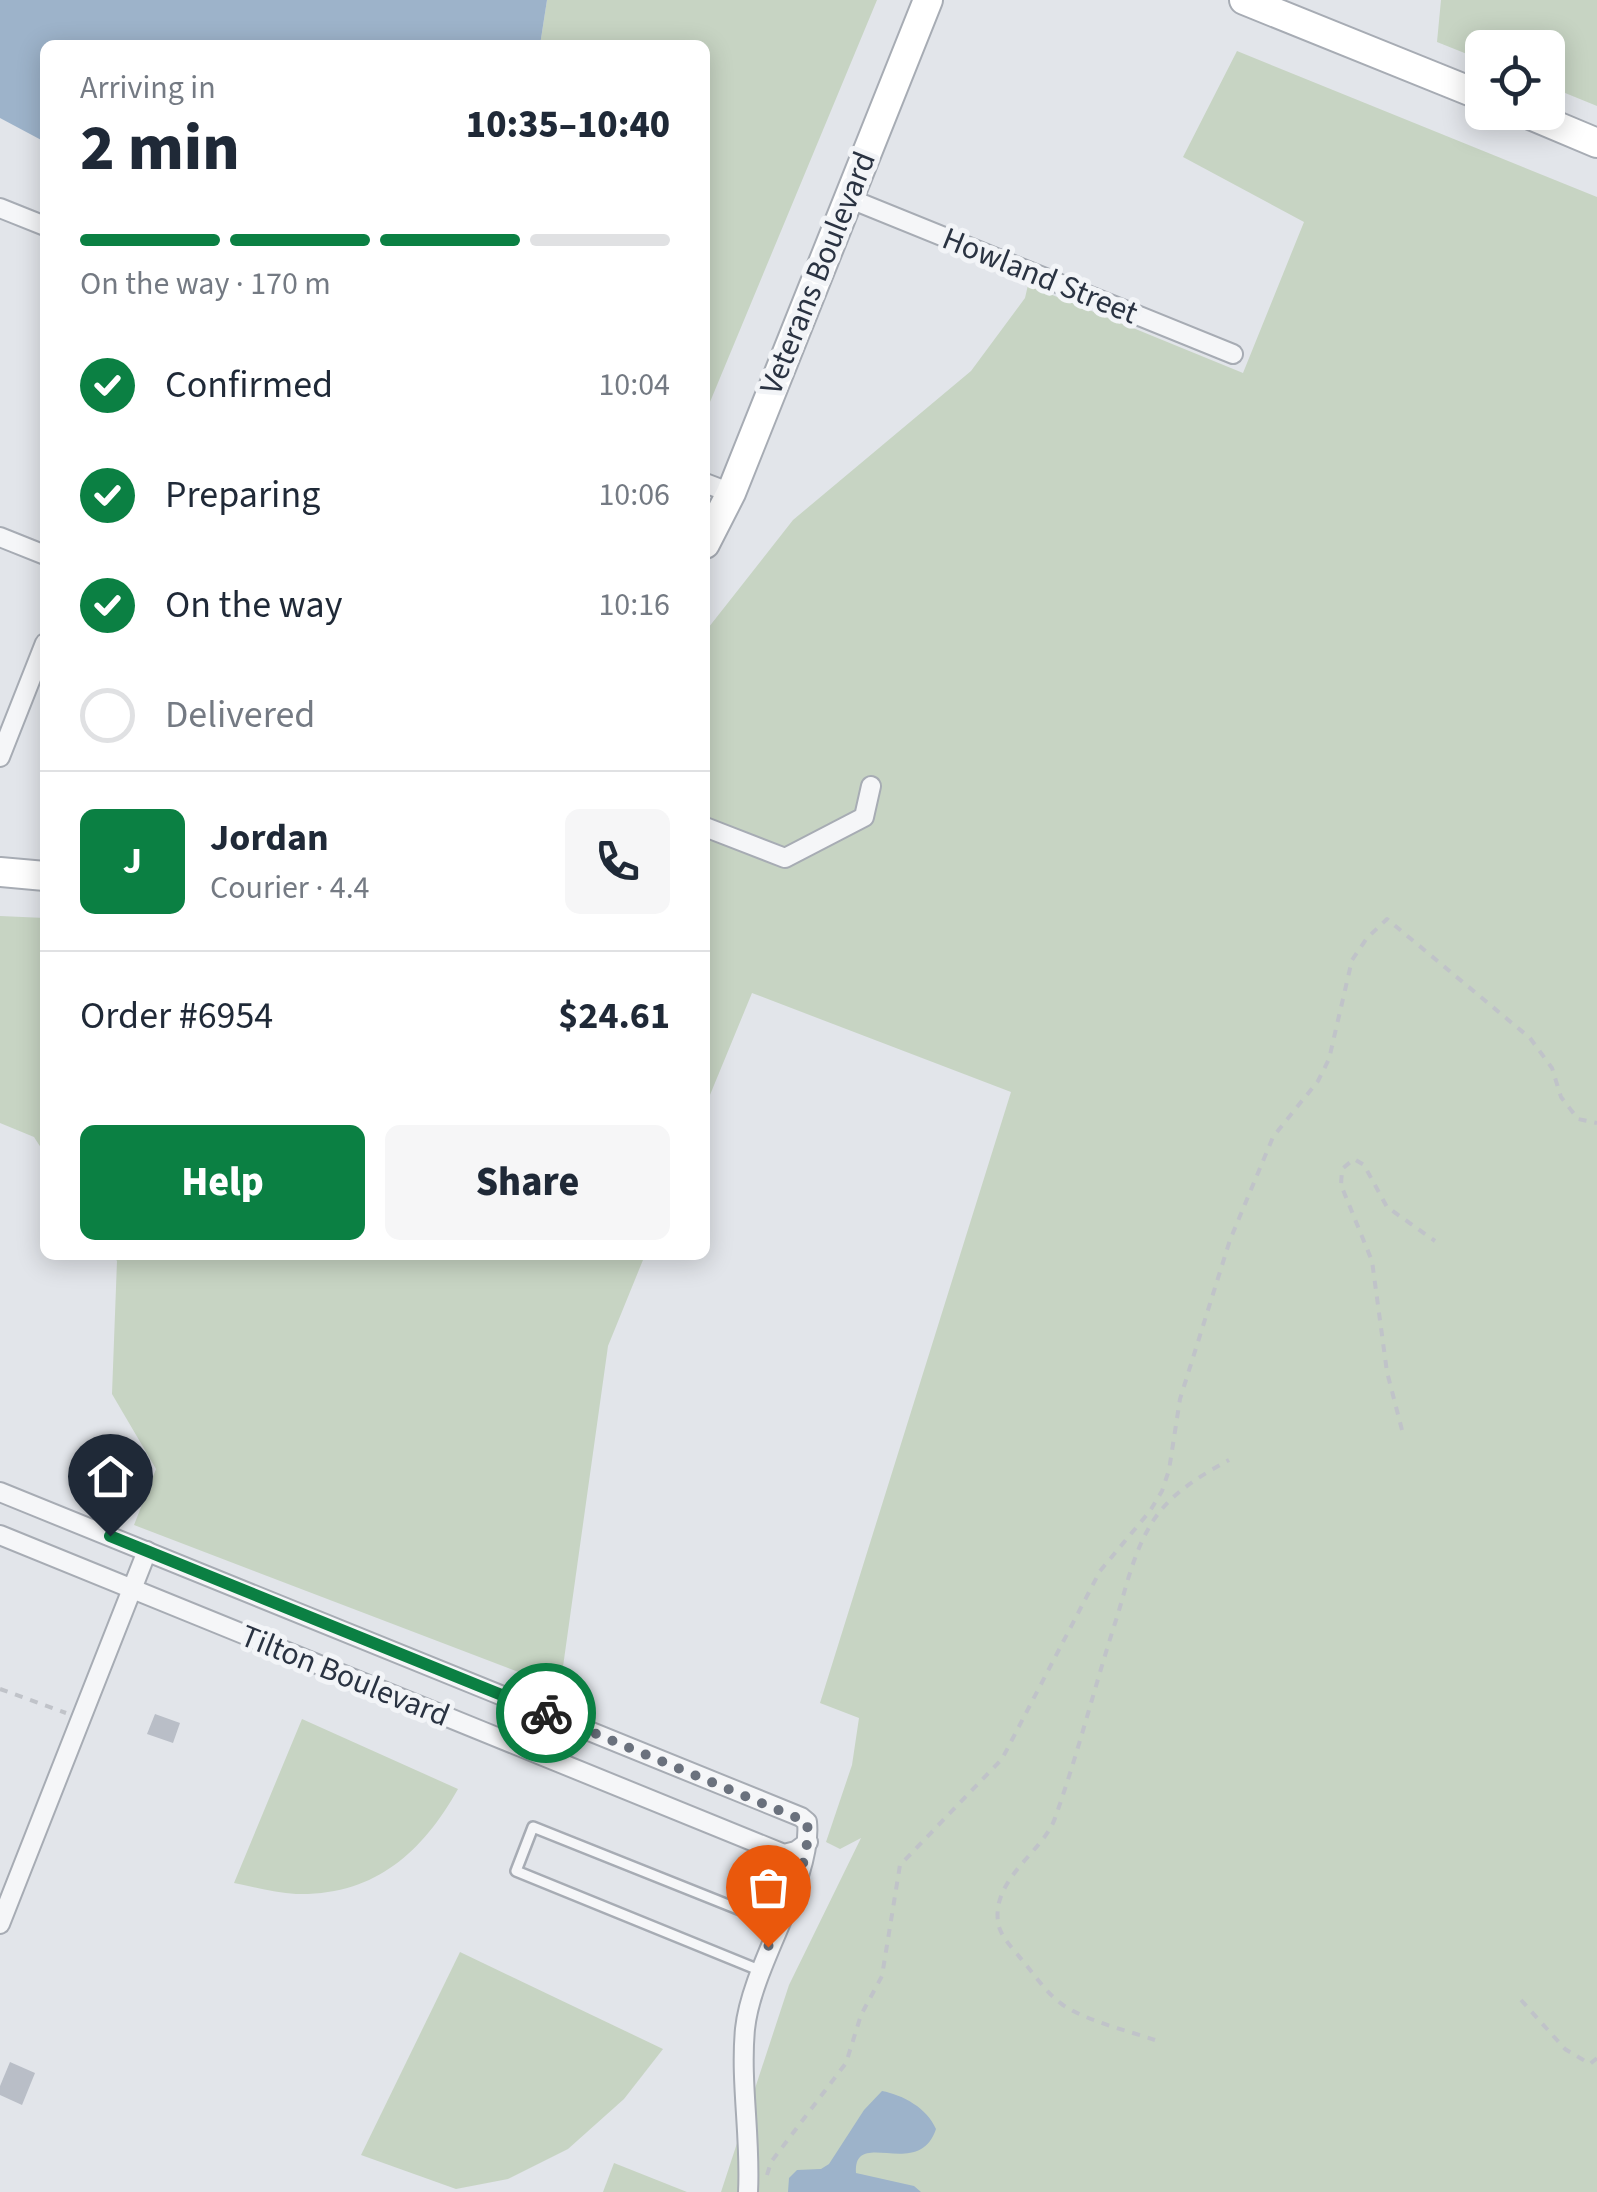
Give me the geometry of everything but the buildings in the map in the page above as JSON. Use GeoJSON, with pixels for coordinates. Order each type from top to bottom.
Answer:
{"type":"FeatureCollection","features":[{"type":"Feature","properties":{"kind":"main road","name":"Veterans Boulevard"},"geometry":{"type":"LineString","coordinates":[[710,522],[718,488],[848,198],[928,0]]}},
{"type":"Feature","properties":{"kind":"main road"},"geometry":{"type":"LineString","coordinates":[[1244,0],[1465,89]]}},
{"type":"Feature","properties":{"kind":"main road"},"geometry":{"type":"LineString","coordinates":[[1565,130],[1597,143]]}},
{"type":"Feature","properties":{"kind":"main road"},"geometry":{"type":"LineString","coordinates":[[0,872],[40,876]]}},
{"type":"Feature","properties":{"kind":"street","name":"Howland Street"},"geometry":{"type":"LineString","coordinates":[[848,198],[1233,354]]}},
{"type":"Feature","properties":{"kind":"street"},"geometry":{"type":"LineString","coordinates":[[0,208],[40,224]]}},
{"type":"Feature","properties":{"kind":"street"},"geometry":{"type":"LineString","coordinates":[[0,537],[40,553]]}},
{"type":"Feature","properties":{"kind":"street"},"geometry":{"type":"LineString","coordinates":[[0,757],[40,656]]}},
{"type":"Feature","properties":{"kind":"street"},"geometry":{"type":"LineString","coordinates":[[710,829],[785,858],[864,817],[871,786]]}},
{"type":"Feature","properties":{"kind":"street","name":"Tilton Boulevard"},"geometry":{"type":"LineString","coordinates":[[0,1492],[801,1817],[807,1822],[808,1842],[784,1854],[0,1535]]}},
{"type":"Feature","properties":{"kind":"street"},"geometry":{"type":"LineString","coordinates":[[0,1924],[147,1550]]}},
{"type":"Feature","properties":{"kind":"street"},"geometry":{"type":"LineString","coordinates":[[756,2190],[745,2029],[759,1970],[800,1873],[808,1842]]}},
{"type":"Feature","properties":{"kind":"lane"},"geometry":{"type":"LineString","coordinates":[[759,1970],[516,1870],[533,1827],[778,1924]]}},
{"type":"Feature","properties":{"kind":"path"},"geometry":{"type":"LineString","coordinates":[[756,2190],[771,2162],[846,2064],[862,2015],[882,1976],[900,1866],[1002,1760],[1100,1571],[1162,1491],[1180,1399],[1230,1240],[1273,1137],[1318,1081],[1329,1059],[1352,960],[1367,938],[1387,920],[1530,1038],[1552,1068],[1562,1097],[1578,1118],[1597,1123]]}},
{"type":"Feature","properties":{"kind":"path"},"geometry":{"type":"LineString","coordinates":[[1402,1430],[1388,1372],[1372,1261],[1341,1185],[1342,1169],[1354,1159],[1364,1165],[1387,1207],[1435,1241]]}},
{"type":"Feature","properties":{"kind":"path"},"geometry":{"type":"LineString","coordinates":[[1155,2040],[1065,2006],[1046,1989],[998,1924],[1000,1900],[1012,1875],[1054,1823],[1101,1662],[1152,1522],[1168,1500],[1196,1478],[1229,1460]]}},
{"type":"Feature","properties":{"kind":"path"},"geometry":{"type":"LineString","coordinates":[[0,1690],[82,1718]]}},
{"type":"Feature","properties":{"kind":"path"},"geometry":{"type":"LineString","coordinates":[[1521,2000],[1565,2049],[1590,2064],[1597,2058]]}},
{"type":"Feature","properties":{"kind":"green space"},"geometry":{"type":"Polygon","coordinates":[[[547,0],[877,0],[710,402],[710,40],[541,40],[547,0]]]}},
{"type":"Feature","properties":{"kind":"green space"},"geometry":{"type":"Polygon","coordinates":[[[1441,0],[1597,0],[1597,106],[1565,93],[1565,30],[1465,30],[1465,53],[1437,42],[1441,0]]]}},
{"type":"Feature","properties":{"kind":"green space"},"geometry":{"type":"Polygon","coordinates":[[[1237,51],[1597,197],[1597,2192],[721,2192],[789,1985],[861,1838],[840,1849],[826,1842],[852,1765],[859,1718],[820,1703],[1011,1092],[752,993],[710,1095],[710,626],[793,520],[971,371],[1025,298],[1028,285],[1243,373],[1304,222],[1183,157],[1237,51]]]}},
{"type":"Feature","properties":{"kind":"green space"},"geometry":{"type":"Polygon","coordinates":[[[0,916],[40,918],[40,1146],[34,1137],[0,1123],[0,916]]]}},
{"type":"Feature","properties":{"kind":"green space"},"geometry":{"type":"Polygon","coordinates":[[[643,1260],[608,1346],[560,1688],[134,1525],[156,1469],[112,1394],[117,1261],[643,1260]]]}},
{"type":"Feature","properties":{"kind":"green space"},"geometry":{"type":"Polygon","coordinates":[[[302,1719],[458,1789],[411,1851],[372,1879],[324,1893],[296,1894],[234,1883],[302,1719]]]}},
{"type":"Feature","properties":{"kind":"green space"},"geometry":{"type":"Polygon","coordinates":[[[460,1952],[663,2049],[624,2099],[568,2149],[508,2179],[456,2189],[361,2155],[460,1952]]]}},
{"type":"Feature","properties":{"kind":"green space"},"geometry":{"type":"Polygon","coordinates":[[[614,2163],[687,2192],[603,2192],[614,2163]]]}},
{"type":"Feature","properties":{"kind":"water"},"geometry":{"type":"Polygon","coordinates":[[[0,0],[547,0],[541,40],[40,40],[40,139],[0,118],[0,0]]]}},
{"type":"Feature","properties":{"kind":"water"},"geometry":{"type":"Polygon","coordinates":[[[882,2091],[914,2104],[936,2129],[928,2144],[916,2151],[865,2154],[858,2160],[856,2173],[914,2186],[921,2192],[788,2192],[789,2178],[797,2170],[821,2169],[829,2164],[864,2110],[882,2091]]]}},
{"type":"Feature","properties":{"kind":"way so far"},"geometry":{"type":"LineString","coordinates":[[546,1713],[807,1822],[808,1842],[800,1873],[768,1947]]}},
{"type":"Feature","properties":{"kind":"route"},"geometry":{"type":"LineString","coordinates":[[110,1536],[546,1713]]}}]}
